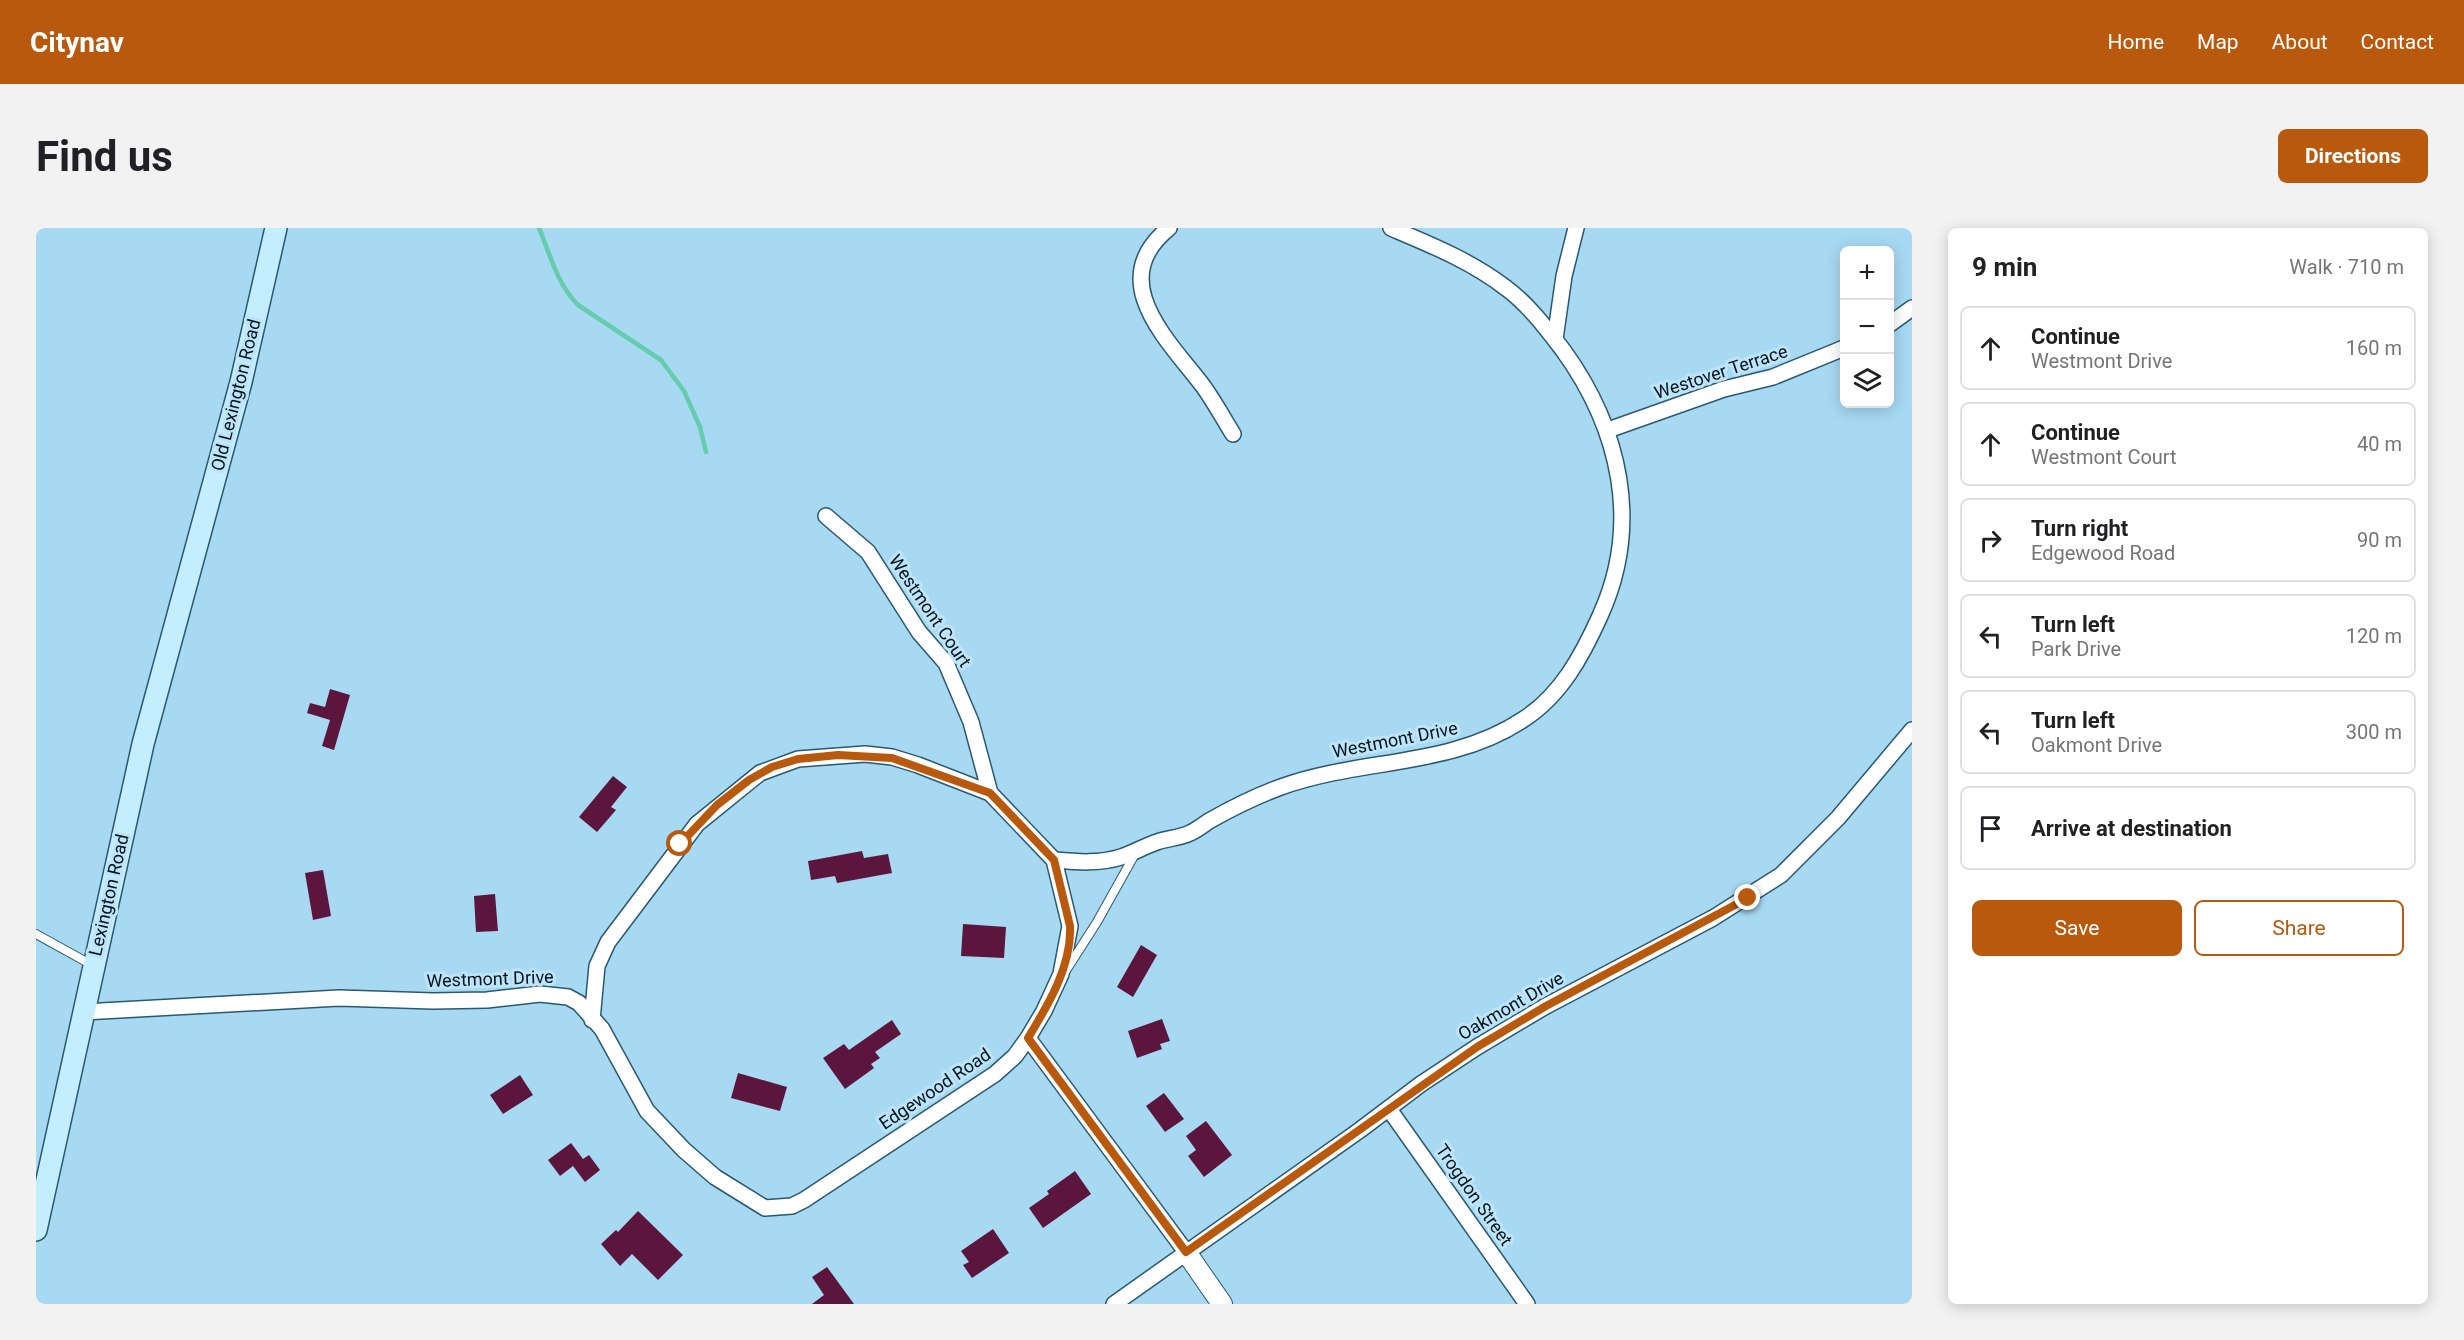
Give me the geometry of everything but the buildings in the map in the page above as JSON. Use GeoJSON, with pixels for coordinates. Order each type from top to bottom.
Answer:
{"type":"FeatureCollection","features":[{"type":"Feature","properties":{"kind":"main road","name":"Old Lexington Road"},"geometry":{"type":"LineString","coordinates":[[193,562],[241,382],[276,228]]}},
{"type":"Feature","properties":{"kind":"main road","name":"Lexington Road"},"geometry":{"type":"LineString","coordinates":[[36,1230],[42,1214],[93,965],[143,744],[193,562]]}},
{"type":"Feature","properties":{"kind":"street"},"geometry":{"type":"LineString","coordinates":[[1169,228],[1159,236],[1144,259],[1140,285],[1144,298],[1170,346],[1204,387],[1233,434]]}},
{"type":"Feature","properties":{"kind":"street","name":"Westmont Drive"},"geometry":{"type":"LineString","coordinates":[[1054,860],[1092,863],[1120,858],[1190,833],[1245,802],[1282,786],[1321,775],[1454,751],[1479,743],[1527,718],[1547,701],[1573,669],[1586,646],[1612,584],[1621,531],[1619,477],[1608,430],[1591,393],[1554,339],[1528,308],[1487,274],[1464,260],[1391,228]]}},
{"type":"Feature","properties":{"kind":"street"},"geometry":{"type":"LineString","coordinates":[[1554,339],[1564,276],[1576,228]]}},
{"type":"Feature","properties":{"kind":"street"},"geometry":{"type":"LineString","coordinates":[[1894,321],[1912,308]]}},
{"type":"Feature","properties":{"kind":"street","name":"Westover Terrace"},"geometry":{"type":"LineString","coordinates":[[1608,430],[1724,389],[1773,377],[1840,350]]}},
{"type":"Feature","properties":{"kind":"street","name":"Westmont Court"},"geometry":{"type":"LineString","coordinates":[[826,516],[868,552],[897,602],[946,663],[971,722],[990,793],[1054,860]]}},
{"type":"Feature","properties":{"kind":"street","name":"Oakmont Drive"},"geometry":{"type":"LineString","coordinates":[[1114,1304],[1430,1078],[1527,1017],[1713,918],[1781,875],[1838,818],[1912,730]]}},
{"type":"Feature","properties":{"kind":"street"},"geometry":{"type":"LineString","coordinates":[[592,1020],[597,966],[608,942],[697,824],[760,773],[798,759],[865,754],[918,765],[990,793]]}},
{"type":"Feature","properties":{"kind":"street","name":"Edgewood Road"},"geometry":{"type":"LineString","coordinates":[[753,1203],[765,1208],[779,1208],[804,1200],[995,1074],[1015,1056],[1028,1038],[1059,979],[1070,935],[1054,860]]}},
{"type":"Feature","properties":{"kind":"street","name":"Westmont Drive"},"geometry":{"type":"LineString","coordinates":[[83,1012],[339,998],[433,1001],[487,1000],[540,994],[568,997],[579,1003],[609,1040],[633,1089],[656,1121],[715,1177],[753,1203]]}},
{"type":"Feature","properties":{"kind":"street"},"geometry":{"type":"LineString","coordinates":[[1028,1038],[1222,1304]]}},
{"type":"Feature","properties":{"kind":"street","name":"Trogdon Street"},"geometry":{"type":"LineString","coordinates":[[1389,1108],[1527,1304]]}},
{"type":"Feature","properties":{"kind":"lane"},"geometry":{"type":"LineString","coordinates":[[1059,979],[1097,922],[1138,850]]}},
{"type":"Feature","properties":{"kind":"lane"},"geometry":{"type":"LineString","coordinates":[[36,934],[93,965]]}},
{"type":"Feature","properties":{"kind":"waterway"},"geometry":{"type":"LineString","coordinates":[[539,228],[559,278],[578,305],[661,360],[684,391],[700,427],[706,452]]}},
{"type":"Feature","properties":{"kind":"route"},"geometry":{"type":"LineString","coordinates":[[680,844],[717,805],[749,780],[772,767],[798,759],[865,754],[892,758],[918,765],[990,793],[1054,860],[1070,926],[1061,974],[1044,1011],[1028,1038],[1186,1252],[1360,1130],[1421,1084],[1477,1047],[1546,1006],[1748,898]]}}]}
